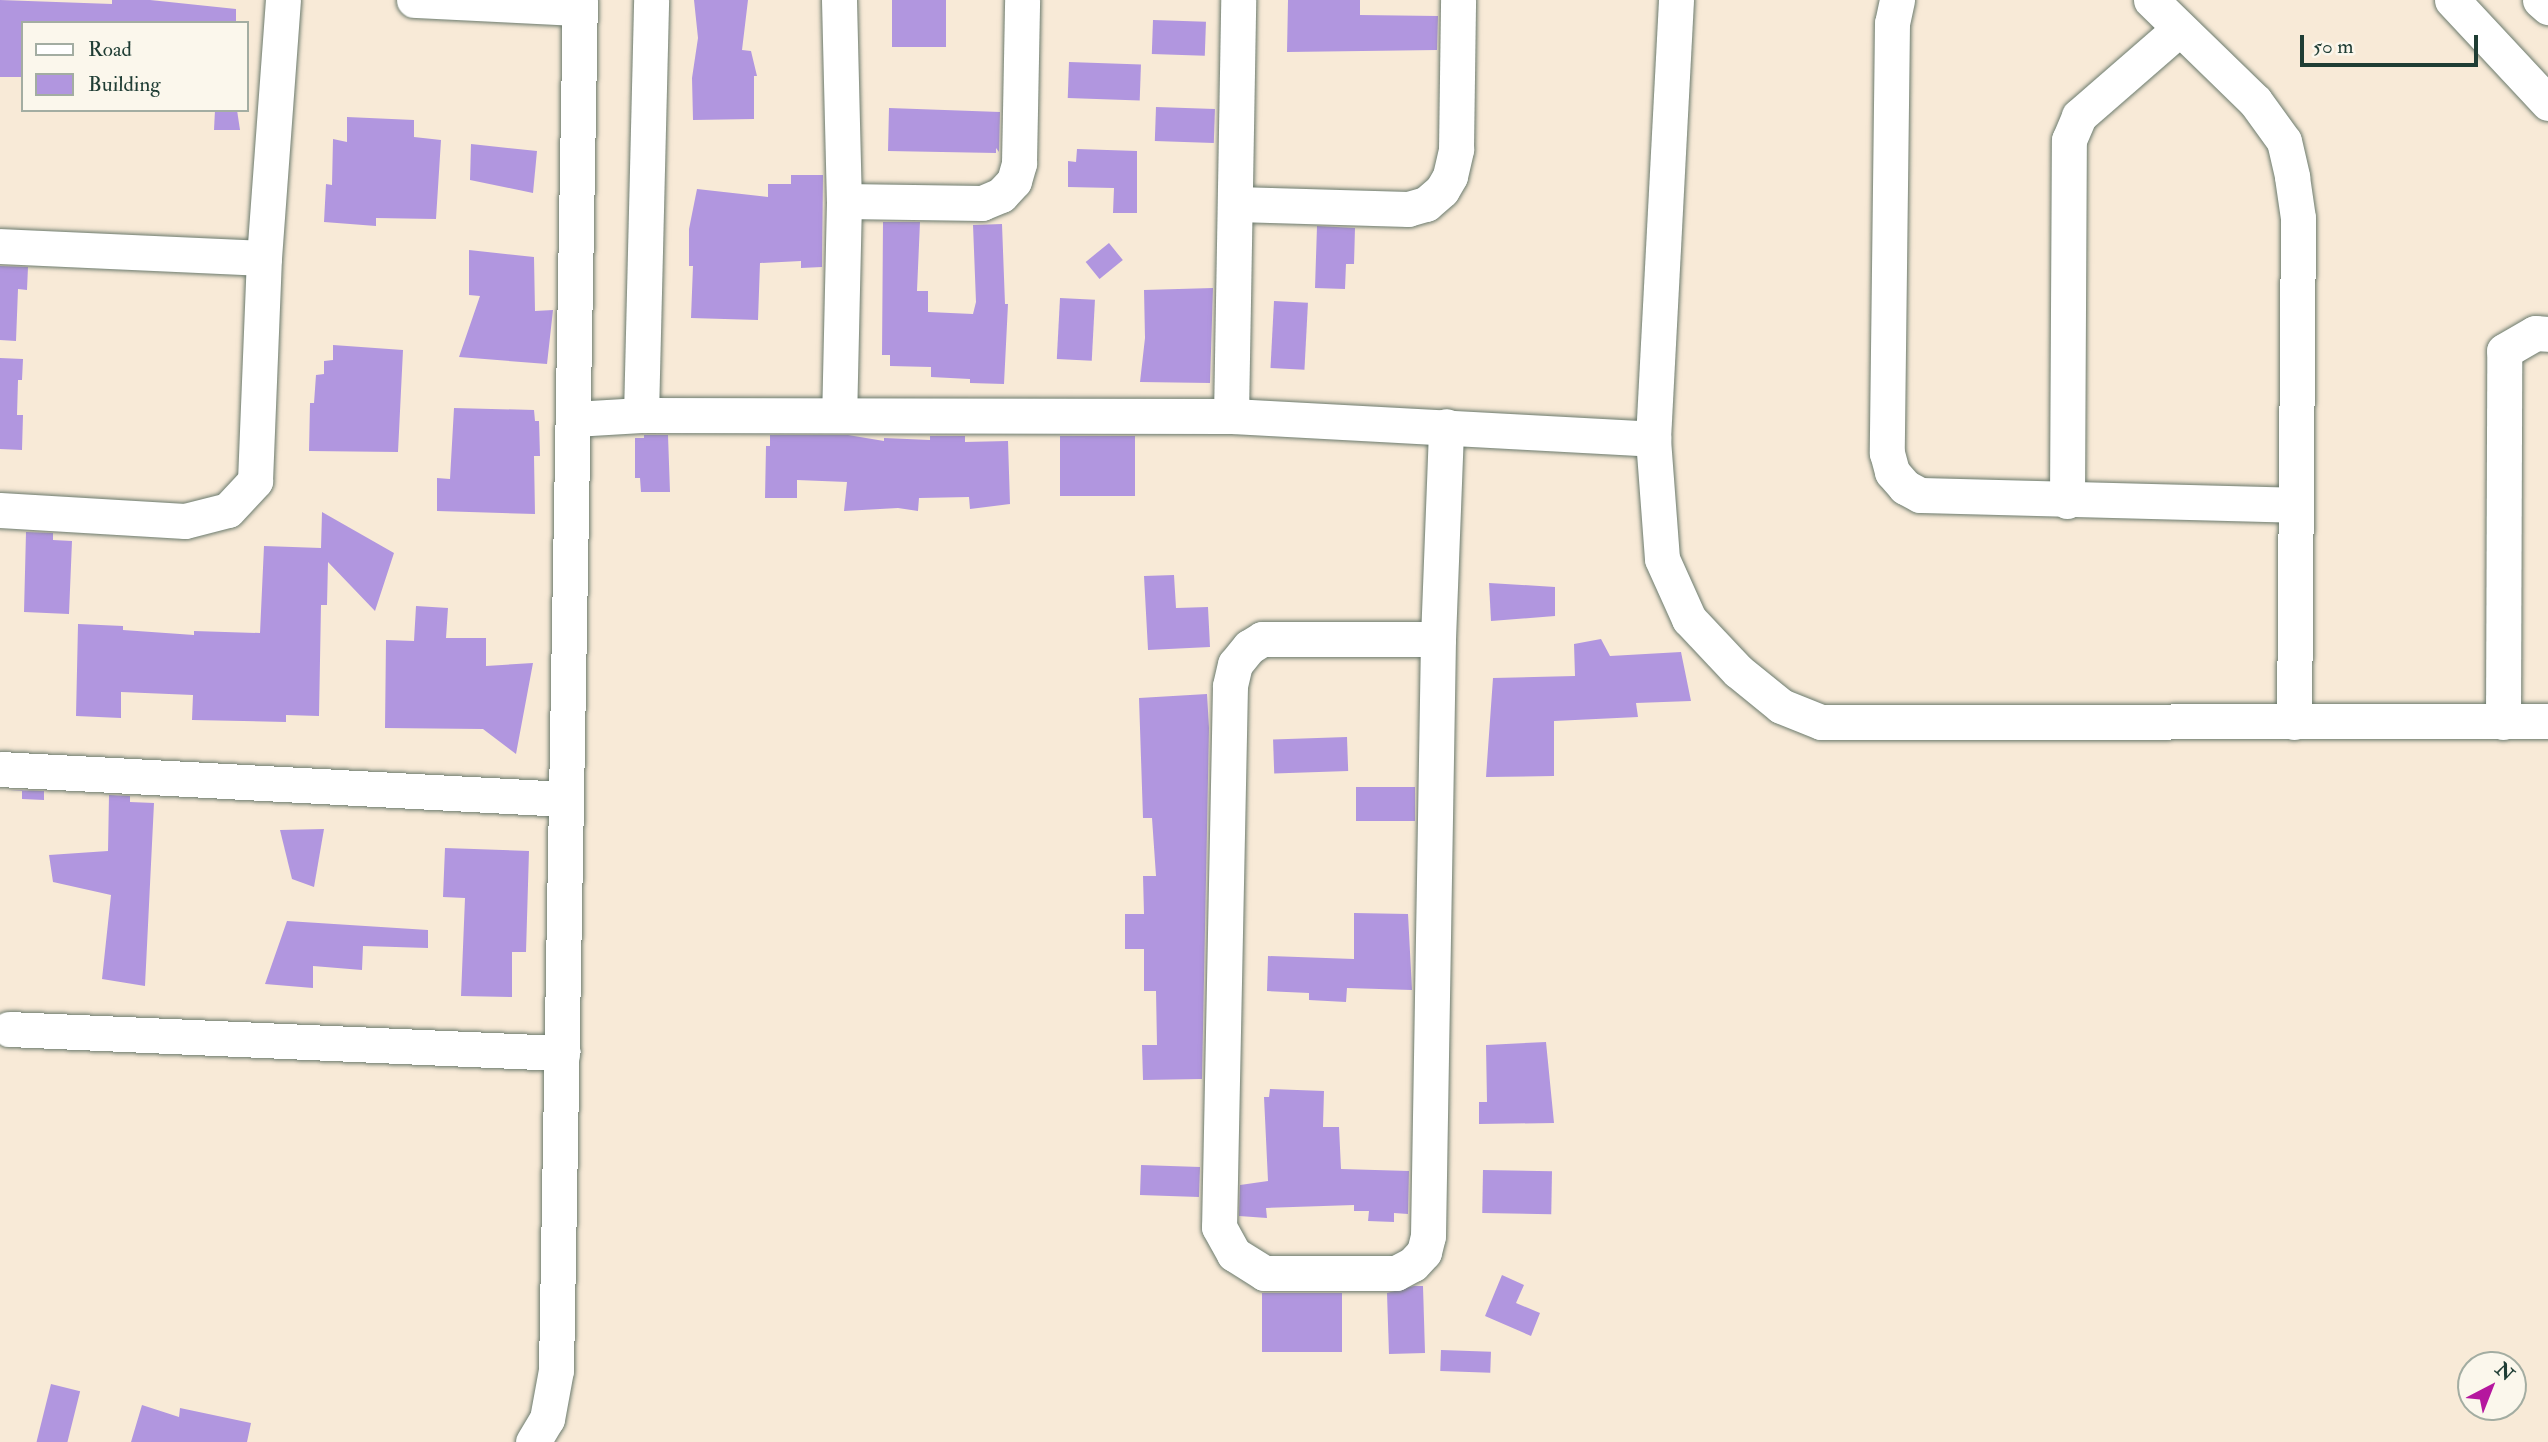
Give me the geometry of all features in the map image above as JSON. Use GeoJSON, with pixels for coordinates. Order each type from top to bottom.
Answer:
{"type":"FeatureCollection","features":[{"type":"Feature","properties":{"kind":"street"},"geometry":{"type":"LineString","coordinates":[[0,510],[185,521],[228,510],[255,481],[264,258],[283,0]]}},
{"type":"Feature","properties":{"kind":"street"},"geometry":{"type":"LineString","coordinates":[[414,0],[580,4],[556,1370],[547,1419],[533,1442]]}},
{"type":"Feature","properties":{"kind":"street"},"geometry":{"type":"LineString","coordinates":[[641,415],[651,0]]}},
{"type":"Feature","properties":{"kind":"street"},"geometry":{"type":"LineString","coordinates":[[839,0],[844,201],[839,415]]}},
{"type":"Feature","properties":{"kind":"street"},"geometry":{"type":"LineString","coordinates":[[844,201],[982,203],[1001,195],[1014,181],[1019,163],[1022,0]]}},
{"type":"Feature","properties":{"kind":"street"},"geometry":{"type":"LineString","coordinates":[[1231,416],[1238,0]]}},
{"type":"Feature","properties":{"kind":"street"},"geometry":{"type":"LineString","coordinates":[[1236,204],[1408,209],[1426,204],[1442,190],[1450,176],[1456,149],[1458,0]]}},
{"type":"Feature","properties":{"kind":"street"},"geometry":{"type":"LineString","coordinates":[[1676,0],[1653,439],[1662,559],[1689,619],[1738,671],[1781,706],[1821,722],[2548,722]]}},
{"type":"Feature","properties":{"kind":"street"},"geometry":{"type":"LineString","coordinates":[[1897,0],[1892,23],[1887,453],[1892,472],[1905,487],[1920,495],[2296,505]]}},
{"type":"Feature","properties":{"kind":"street"},"geometry":{"type":"LineString","coordinates":[[2151,0],[2255,101],[2284,141],[2298,218],[2294,722]]}},
{"type":"Feature","properties":{"kind":"street"},"geometry":{"type":"LineString","coordinates":[[2452,0],[2548,103]]}},
{"type":"Feature","properties":{"kind":"street"},"geometry":{"type":"LineString","coordinates":[[2540,0],[2548,7]]}},
{"type":"Feature","properties":{"kind":"street"},"geometry":{"type":"LineString","coordinates":[[2067,501],[2069,140],[2079,116],[2179,29]]}},
{"type":"Feature","properties":{"kind":"street"},"geometry":{"type":"LineString","coordinates":[[0,246],[264,258]]}},
{"type":"Feature","properties":{"kind":"street"},"geometry":{"type":"LineString","coordinates":[[2503,722],[2504,351],[2535,333],[2548,334]]}},
{"type":"Feature","properties":{"kind":"street"},"geometry":{"type":"LineString","coordinates":[[574,419],[641,415],[1231,416],[1653,439]]}},
{"type":"Feature","properties":{"kind":"street"},"geometry":{"type":"LineString","coordinates":[[1438,639],[1262,639],[1249,647],[1235,664],[1230,686],[1219,1227],[1234,1254],[1264,1273],[1396,1273],[1413,1264],[1426,1244],[1438,639],[1446,426]]}},
{"type":"Feature","properties":{"kind":"street"},"geometry":{"type":"LineString","coordinates":[[0,769],[564,799]]}},
{"type":"Feature","properties":{"kind":"street"},"geometry":{"type":"LineString","coordinates":[[9,1028],[562,1053]]}},
{"type":"Feature","properties":{"kind":"building"},"geometry":{"type":"Polygon","coordinates":[[[0,0],[112,4],[112,0],[150,0],[236,9],[236,21],[21,21],[21,77],[0,77],[0,0]]]}},
{"type":"Feature","properties":{"kind":"building"},"geometry":{"type":"Polygon","coordinates":[[[694,0],[748,0],[742,50],[751,51],[757,76],[754,76],[754,119],[693,120],[692,78],[698,38],[694,0]]]}},
{"type":"Feature","properties":{"kind":"building"},"geometry":{"type":"Polygon","coordinates":[[[892,0],[946,0],[946,47],[892,47],[892,0]]]}},
{"type":"Feature","properties":{"kind":"building"},"geometry":{"type":"Polygon","coordinates":[[[1288,0],[1360,0],[1360,15],[1438,16],[1437,50],[1287,52],[1288,0]]]}},
{"type":"Feature","properties":{"kind":"building"},"geometry":{"type":"Polygon","coordinates":[[[1153,20],[1206,22],[1205,56],[1152,54],[1153,20]]]}},
{"type":"Feature","properties":{"kind":"building"},"geometry":{"type":"Polygon","coordinates":[[[1069,62],[1141,65],[1140,100],[1068,98],[1069,62]]]}},
{"type":"Feature","properties":{"kind":"building"},"geometry":{"type":"Polygon","coordinates":[[[1156,107],[1215,109],[1214,143],[1155,141],[1156,107]]]}},
{"type":"Feature","properties":{"kind":"building"},"geometry":{"type":"Polygon","coordinates":[[[889,108],[1000,112],[999,152],[996,148],[996,153],[888,151],[889,108]]]}},
{"type":"Feature","properties":{"kind":"building"},"geometry":{"type":"Polygon","coordinates":[[[215,112],[237,112],[240,130],[214,130],[215,112]]]}},
{"type":"Feature","properties":{"kind":"building"},"geometry":{"type":"Polygon","coordinates":[[[347,117],[414,120],[414,137],[441,140],[436,219],[376,218],[376,226],[324,222],[326,184],[332,185],[333,139],[347,142],[347,117]]]}},
{"type":"Feature","properties":{"kind":"building"},"geometry":{"type":"Polygon","coordinates":[[[471,144],[537,151],[533,193],[470,180],[471,144]]]}},
{"type":"Feature","properties":{"kind":"building"},"geometry":{"type":"Polygon","coordinates":[[[1077,149],[1137,151],[1137,213],[1113,213],[1114,188],[1068,187],[1068,161],[1076,162],[1077,149]]]}},
{"type":"Feature","properties":{"kind":"building"},"geometry":{"type":"Polygon","coordinates":[[[791,175],[823,175],[822,267],[801,268],[801,261],[760,263],[758,320],[691,318],[693,266],[689,266],[689,229],[697,189],[768,197],[768,184],[791,184],[791,175]]]}},
{"type":"Feature","properties":{"kind":"building"},"geometry":{"type":"Polygon","coordinates":[[[883,222],[920,222],[917,291],[928,291],[928,312],[973,314],[976,302],[973,225],[1002,224],[1005,304],[1008,304],[1004,384],[970,383],[970,379],[931,377],[931,367],[890,366],[890,355],[882,355],[883,222]]]}},
{"type":"Feature","properties":{"kind":"building"},"geometry":{"type":"Polygon","coordinates":[[[1317,226],[1355,228],[1354,264],[1346,264],[1345,289],[1315,288],[1317,226]]]}},
{"type":"Feature","properties":{"kind":"building"},"geometry":{"type":"Polygon","coordinates":[[[1109,243],[1123,260],[1100,279],[1086,262],[1109,243]]]}},
{"type":"Feature","properties":{"kind":"building"},"geometry":{"type":"Polygon","coordinates":[[[469,250],[534,257],[535,311],[553,310],[547,364],[459,357],[480,296],[469,295],[469,250]]]}},
{"type":"Feature","properties":{"kind":"building"},"geometry":{"type":"Polygon","coordinates":[[[0,266],[28,267],[27,290],[18,289],[16,341],[0,340],[0,266]]]}},
{"type":"Feature","properties":{"kind":"building"},"geometry":{"type":"Polygon","coordinates":[[[1213,288],[1210,383],[1140,382],[1145,338],[1144,290],[1213,288]]]}},
{"type":"Feature","properties":{"kind":"building"},"geometry":{"type":"Polygon","coordinates":[[[1060,298],[1095,300],[1092,361],[1057,359],[1060,298]]]}},
{"type":"Feature","properties":{"kind":"building"},"geometry":{"type":"Polygon","coordinates":[[[1274,301],[1308,303],[1304,370],[1270,368],[1274,301]]]}},
{"type":"Feature","properties":{"kind":"building"},"geometry":{"type":"Polygon","coordinates":[[[333,345],[403,350],[398,452],[309,451],[310,403],[314,403],[316,375],[324,374],[324,361],[333,360],[333,345]]]}},
{"type":"Feature","properties":{"kind":"building"},"geometry":{"type":"Polygon","coordinates":[[[0,358],[23,359],[22,380],[18,380],[17,415],[23,415],[22,450],[0,449],[0,358]]]}},
{"type":"Feature","properties":{"kind":"building"},"geometry":{"type":"Polygon","coordinates":[[[454,408],[534,410],[535,421],[539,421],[540,456],[534,456],[535,514],[437,511],[437,478],[450,479],[454,408]]]}},
{"type":"Feature","properties":{"kind":"building"},"geometry":{"type":"Polygon","coordinates":[[[644,435],[668,435],[670,492],[641,492],[640,478],[635,478],[635,438],[644,438],[644,435]]]}},
{"type":"Feature","properties":{"kind":"building"},"geometry":{"type":"Polygon","coordinates":[[[770,435],[848,435],[884,441],[884,438],[930,440],[930,436],[965,436],[965,442],[1008,441],[1010,504],[970,509],[969,497],[919,498],[918,511],[898,508],[844,511],[847,482],[797,480],[797,498],[765,498],[766,446],[770,446],[770,435]]]}},
{"type":"Feature","properties":{"kind":"building"},"geometry":{"type":"Polygon","coordinates":[[[1060,436],[1135,436],[1135,496],[1060,496],[1060,436]]]}},
{"type":"Feature","properties":{"kind":"building"},"geometry":{"type":"Polygon","coordinates":[[[322,512],[394,553],[375,611],[328,562],[327,605],[321,605],[319,716],[286,715],[286,722],[192,720],[193,695],[121,692],[121,718],[76,716],[78,624],[123,626],[123,630],[194,635],[194,631],[260,633],[264,546],[321,548],[322,512]]]}},
{"type":"Feature","properties":{"kind":"building"},"geometry":{"type":"Polygon","coordinates":[[[26,532],[53,533],[53,540],[72,541],[69,614],[24,612],[26,532]]]}},
{"type":"Feature","properties":{"kind":"building"},"geometry":{"type":"Polygon","coordinates":[[[1174,575],[1176,608],[1208,607],[1210,647],[1148,650],[1144,576],[1174,575]]]}},
{"type":"Feature","properties":{"kind":"building"},"geometry":{"type":"Polygon","coordinates":[[[1489,583],[1555,587],[1555,616],[1491,621],[1489,583]]]}},
{"type":"Feature","properties":{"kind":"building"},"geometry":{"type":"Polygon","coordinates":[[[416,606],[448,608],[446,638],[486,638],[486,666],[533,663],[516,754],[483,729],[385,728],[386,640],[414,641],[416,606]]]}},
{"type":"Feature","properties":{"kind":"building"},"geometry":{"type":"Polygon","coordinates":[[[1601,639],[1610,656],[1681,652],[1691,701],[1636,703],[1638,717],[1554,721],[1554,776],[1486,777],[1493,678],[1575,676],[1574,644],[1601,639]]]}},
{"type":"Feature","properties":{"kind":"building"},"geometry":{"type":"Polygon","coordinates":[[[1207,694],[1209,728],[1202,1079],[1143,1080],[1142,1045],[1157,1045],[1156,991],[1144,991],[1144,949],[1125,949],[1125,914],[1144,914],[1143,876],[1156,876],[1152,818],[1143,818],[1139,698],[1207,694]]]}},
{"type":"Feature","properties":{"kind":"building"},"geometry":{"type":"Polygon","coordinates":[[[1347,737],[1348,771],[1274,774],[1273,740],[1347,737]]]}},
{"type":"Feature","properties":{"kind":"building"},"geometry":{"type":"Polygon","coordinates":[[[1356,787],[1415,787],[1415,821],[1356,821],[1356,787]]]}},
{"type":"Feature","properties":{"kind":"building"},"geometry":{"type":"Polygon","coordinates":[[[10,790],[44,791],[44,800],[22,799],[22,791],[10,790]]]}},
{"type":"Feature","properties":{"kind":"building"},"geometry":{"type":"Polygon","coordinates":[[[109,795],[130,796],[130,802],[154,803],[145,986],[102,979],[111,895],[53,882],[49,855],[108,851],[109,795]]]}},
{"type":"Feature","properties":{"kind":"building"},"geometry":{"type":"Polygon","coordinates":[[[324,829],[314,887],[292,879],[280,830],[324,829]]]}},
{"type":"Feature","properties":{"kind":"building"},"geometry":{"type":"Polygon","coordinates":[[[445,848],[529,851],[526,952],[512,952],[512,997],[461,996],[465,898],[443,897],[445,848]]]}},
{"type":"Feature","properties":{"kind":"building"},"geometry":{"type":"Polygon","coordinates":[[[1354,913],[1408,914],[1412,990],[1347,988],[1346,1002],[1309,1000],[1309,993],[1267,991],[1268,956],[1354,959],[1354,913]]]}},
{"type":"Feature","properties":{"kind":"building"},"geometry":{"type":"Polygon","coordinates":[[[287,921],[428,930],[428,948],[363,946],[362,970],[313,966],[313,988],[265,984],[287,921]]]}},
{"type":"Feature","properties":{"kind":"building"},"geometry":{"type":"Polygon","coordinates":[[[1546,1042],[1554,1123],[1479,1124],[1479,1102],[1487,1102],[1486,1045],[1546,1042]]]}},
{"type":"Feature","properties":{"kind":"building"},"geometry":{"type":"Polygon","coordinates":[[[1270,1089],[1324,1091],[1323,1127],[1339,1127],[1341,1169],[1409,1171],[1408,1214],[1394,1213],[1394,1222],[1368,1221],[1369,1211],[1354,1211],[1354,1205],[1266,1208],[1267,1218],[1239,1216],[1240,1185],[1268,1181],[1264,1097],[1269,1097],[1270,1089]]]}},
{"type":"Feature","properties":{"kind":"building"},"geometry":{"type":"Polygon","coordinates":[[[1141,1165],[1200,1167],[1199,1197],[1140,1195],[1141,1165]]]}},
{"type":"Feature","properties":{"kind":"building"},"geometry":{"type":"Polygon","coordinates":[[[1483,1170],[1552,1171],[1551,1214],[1482,1213],[1483,1170]]]}},
{"type":"Feature","properties":{"kind":"building"},"geometry":{"type":"Polygon","coordinates":[[[1502,1275],[1524,1285],[1516,1303],[1540,1313],[1531,1336],[1485,1316],[1502,1275]]]}},
{"type":"Feature","properties":{"kind":"building"},"geometry":{"type":"Polygon","coordinates":[[[1423,1286],[1425,1353],[1389,1354],[1387,1293],[1423,1286]]]}},
{"type":"Feature","properties":{"kind":"building"},"geometry":{"type":"Polygon","coordinates":[[[1262,1293],[1342,1293],[1342,1352],[1262,1352],[1262,1293]]]}},
{"type":"Feature","properties":{"kind":"building"},"geometry":{"type":"Polygon","coordinates":[[[1441,1350],[1491,1352],[1490,1373],[1440,1371],[1441,1350]]]}},
{"type":"Feature","properties":{"kind":"building"},"geometry":{"type":"Polygon","coordinates":[[[51,1384],[80,1391],[67,1442],[37,1442],[51,1384]]]}},
{"type":"Feature","properties":{"kind":"building"},"geometry":{"type":"Polygon","coordinates":[[[142,1405],[179,1417],[180,1408],[251,1423],[247,1442],[131,1442],[142,1405]]]}}]}
